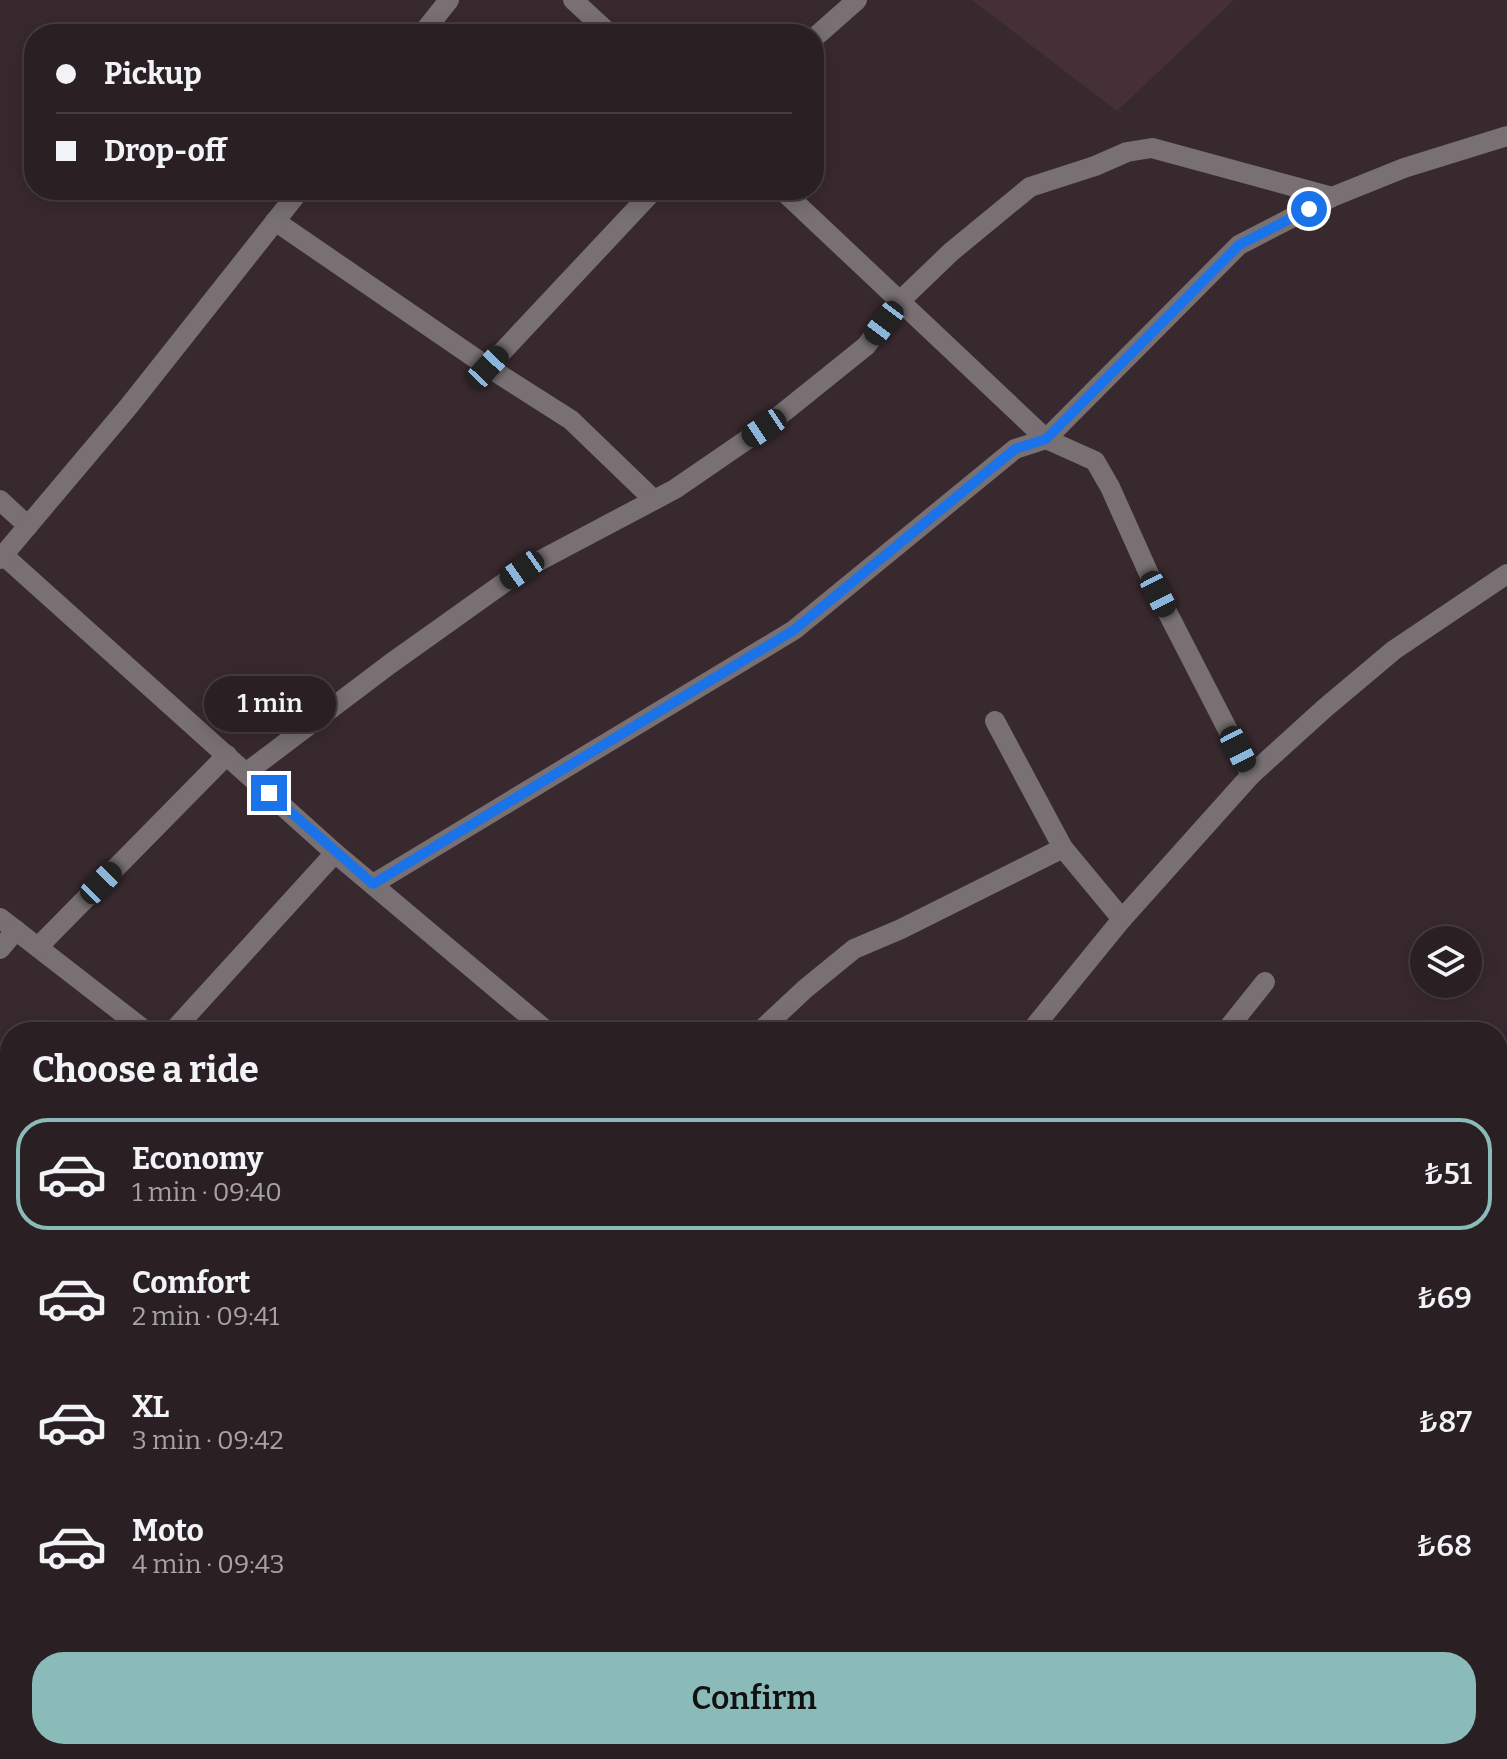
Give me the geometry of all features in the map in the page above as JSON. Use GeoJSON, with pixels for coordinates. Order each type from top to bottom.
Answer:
{"type":"FeatureCollection","features":[{"type":"Feature","properties":{"kind":"street"},"geometry":{"type":"LineString","coordinates":[[430,24],[449,0]]}},
{"type":"Feature","properties":{"kind":"street"},"geometry":{"type":"LineString","coordinates":[[573,0],[599,24]]}},
{"type":"Feature","properties":{"kind":"street"},"geometry":{"type":"LineString","coordinates":[[824,29],[857,0]]}},
{"type":"Feature","properties":{"kind":"street"},"geometry":{"type":"LineString","coordinates":[[373,884],[794,630],[1015,449],[1046,439],[1239,245],[1332,197],[1404,168],[1507,136]]}},
{"type":"Feature","properties":{"kind":"street"},"geometry":{"type":"LineString","coordinates":[[247,772],[522,570],[654,500],[764,428],[866,346],[901,300],[951,252],[1030,187],[1140,148],[1152,148],[1332,197]]}},
{"type":"Feature","properties":{"kind":"street"},"geometry":{"type":"LineString","coordinates":[[292,200],[129,406],[2,557],[335,853],[536,1022]]}},
{"type":"Feature","properties":{"kind":"street"},"geometry":{"type":"LineString","coordinates":[[488,367],[645,200]]}},
{"type":"Feature","properties":{"kind":"street"},"geometry":{"type":"LineString","coordinates":[[793,200],[1046,439],[1095,461],[1110,487],[1158,594],[1251,775]]}},
{"type":"Feature","properties":{"kind":"street"},"geometry":{"type":"LineString","coordinates":[[275,221],[571,420],[654,500]]}},
{"type":"Feature","properties":{"kind":"street"},"geometry":{"type":"LineString","coordinates":[[0,500],[28,526]]}},
{"type":"Feature","properties":{"kind":"street"},"geometry":{"type":"LineString","coordinates":[[1038,1022],[1122,919],[1251,775],[1394,650],[1507,574]]}},
{"type":"Feature","properties":{"kind":"street"},"geometry":{"type":"LineString","coordinates":[[995,721],[1063,848],[1122,919]]}},
{"type":"Feature","properties":{"kind":"street"},"geometry":{"type":"LineString","coordinates":[[38,947],[227,755]]}},
{"type":"Feature","properties":{"kind":"street"},"geometry":{"type":"LineString","coordinates":[[770,1022],[854,949],[901,929],[1063,848]]}},
{"type":"Feature","properties":{"kind":"street"},"geometry":{"type":"LineString","coordinates":[[181,1022],[335,853]]}},
{"type":"Feature","properties":{"kind":"street"},"geometry":{"type":"LineString","coordinates":[[0,949],[8,924],[134,1022]]}},
{"type":"Feature","properties":{"kind":"street"},"geometry":{"type":"LineString","coordinates":[[1233,1022],[1265,982]]}},
{"type":"Feature","properties":{"kind":"shaded area"},"geometry":{"type":"Polygon","coordinates":[[[972,0],[1234,0],[1117,111],[972,0]]]}},
{"type":"Feature","properties":{"kind":"route"},"geometry":{"type":"LineString","coordinates":[[269,793],[373,884],[794,630],[1015,449],[1046,439],[1239,245],[1309,209]]}}]}
